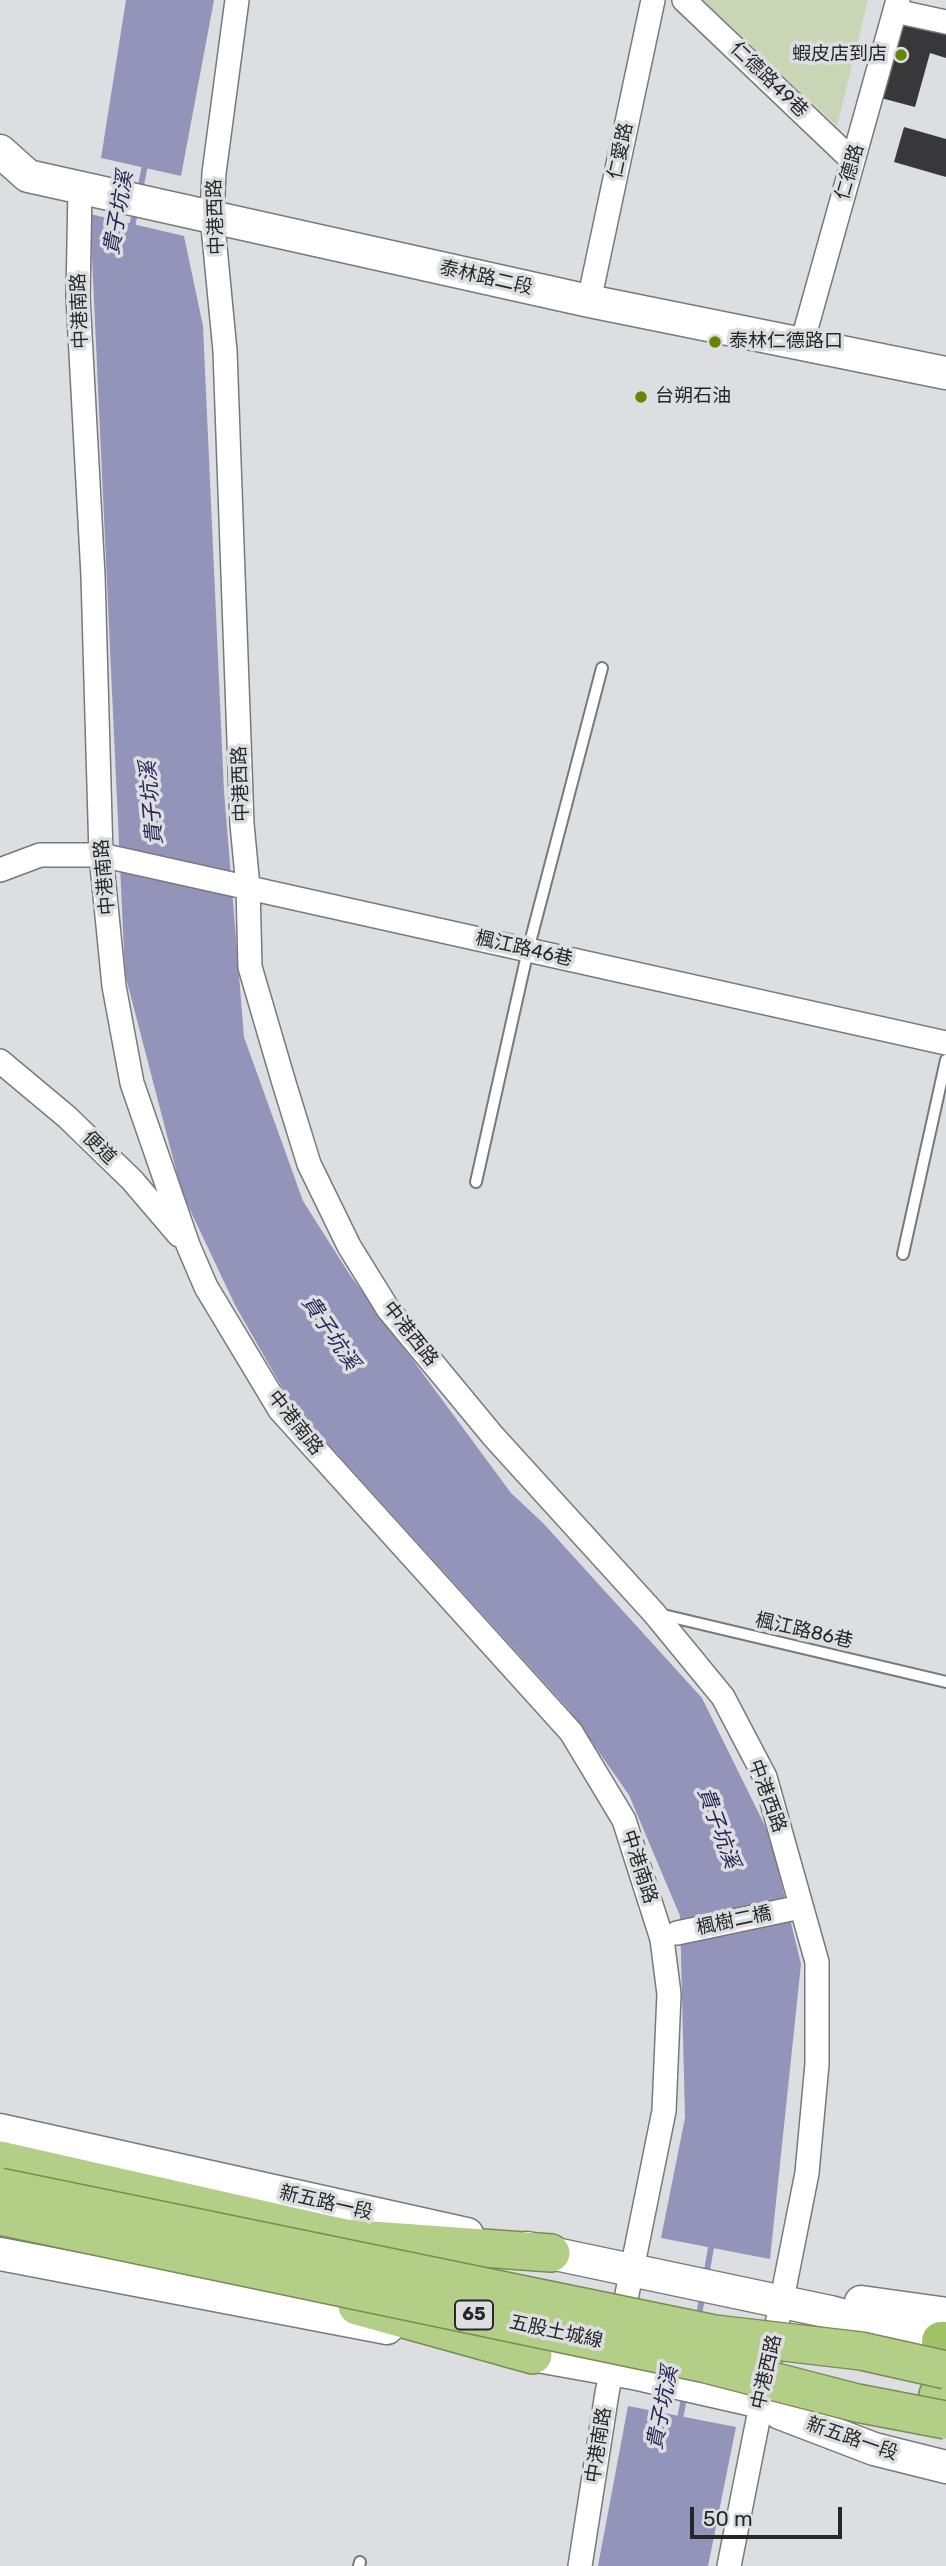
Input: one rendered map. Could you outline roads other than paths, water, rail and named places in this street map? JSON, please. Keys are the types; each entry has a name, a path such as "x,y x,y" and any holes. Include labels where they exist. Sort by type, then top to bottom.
{"highway":[{"path":"0,2160 345,2238 551,2253"},
{"name":"五股土城線","path":"0,2187 711,2349 857,2403 945,2365"},
{"name":"五股土城線","path":"0,2216 711,2349 861,2351 945,2365"},
{"path":"0,2230 109,2256 332,2299 533,2355"}],"main road":[{"name":"泰林路二段","path":"0,151 28,176 589,301 946,373"},
{"name":"新五路一段","path":"0,2130 771,2300"},
{"path":"0,2254 622,2371 749,2399"},
{"path":"771,2300 945,2365"},
{"name":"新五路一段","path":"749,2399 776,2400 946,2435"},
{"name":"新五路一段","path":"749,2399 874,2449 946,2467"}],"street":[{"name":"中港西路","path":"237,0 214,173 201,214 225,351 242,824 241,886 250,967 309,1164 349,1245 388,1309 493,1436 654,1613 723,1698 765,1777 797,1908 817,1962 817,2064 807,2173 771,2300 749,2399 729,2566"},
{"name":"仁愛路","path":"589,301 653,0"},
{"name":"仁德路49巷","path":"684,0 853,161"},
{"name":"仁德路","path":"802,343 897,6"},
{"path":"897,6 946,23"},
{"name":"中港南路","path":"86,189 78,297 114,986 132,1083 188,1245 206,1287 280,1410 571,1732 624,1820 670,1936 664,2111 641,2272 580,2566"},
{"name":"楓江路46巷","path":"0,870 40,855 108,857 946,1043"},
{"name":"便道","path":"0,1061 67,1117 132,1180 188,1245"},
{"name":"楓樹二橋","path":"670,1936 797,1908"}],"lane":[{"path":"476,1182 528,950 602,668"},
{"path":"904,1254 946,1060"},
{"name":"楓江路86巷","path":"654,1613 946,1682"}],"water":[{"path":"126,0 214,0 181,176 101,158"},
{"path":"90,214 184,236 203,326 224,791 244,1037 303,1201 350,1275 511,1493 543,1523 702,1698 770,1836 801,1964 770,2259 661,2238 685,2118 680,1916 629,1795 570,1711 291,1403 236,1307 182,1193 125,974"},
{"path":"628,2406 736,2427 708,2566 598,2566"}],"waterway":[{"name":"貴子坑溪","path":"140,190 146,160"},
{"name":"貴子坑溪","path":"131,231 136,208"},
{"name":"貴子坑溪","path":"706,2276 712,2242"},
{"name":"貴子坑溪","path":"698,2320 703,2293"},
{"name":"貴子坑溪","path":"679,2424 685,2393"}],"place":[{"name":"蝦皮店到店","path":"901,55"},
{"name":"泰林仁德路口","path":"715,342"},
{"name":"台朔石油","path":"641,397"}]}
